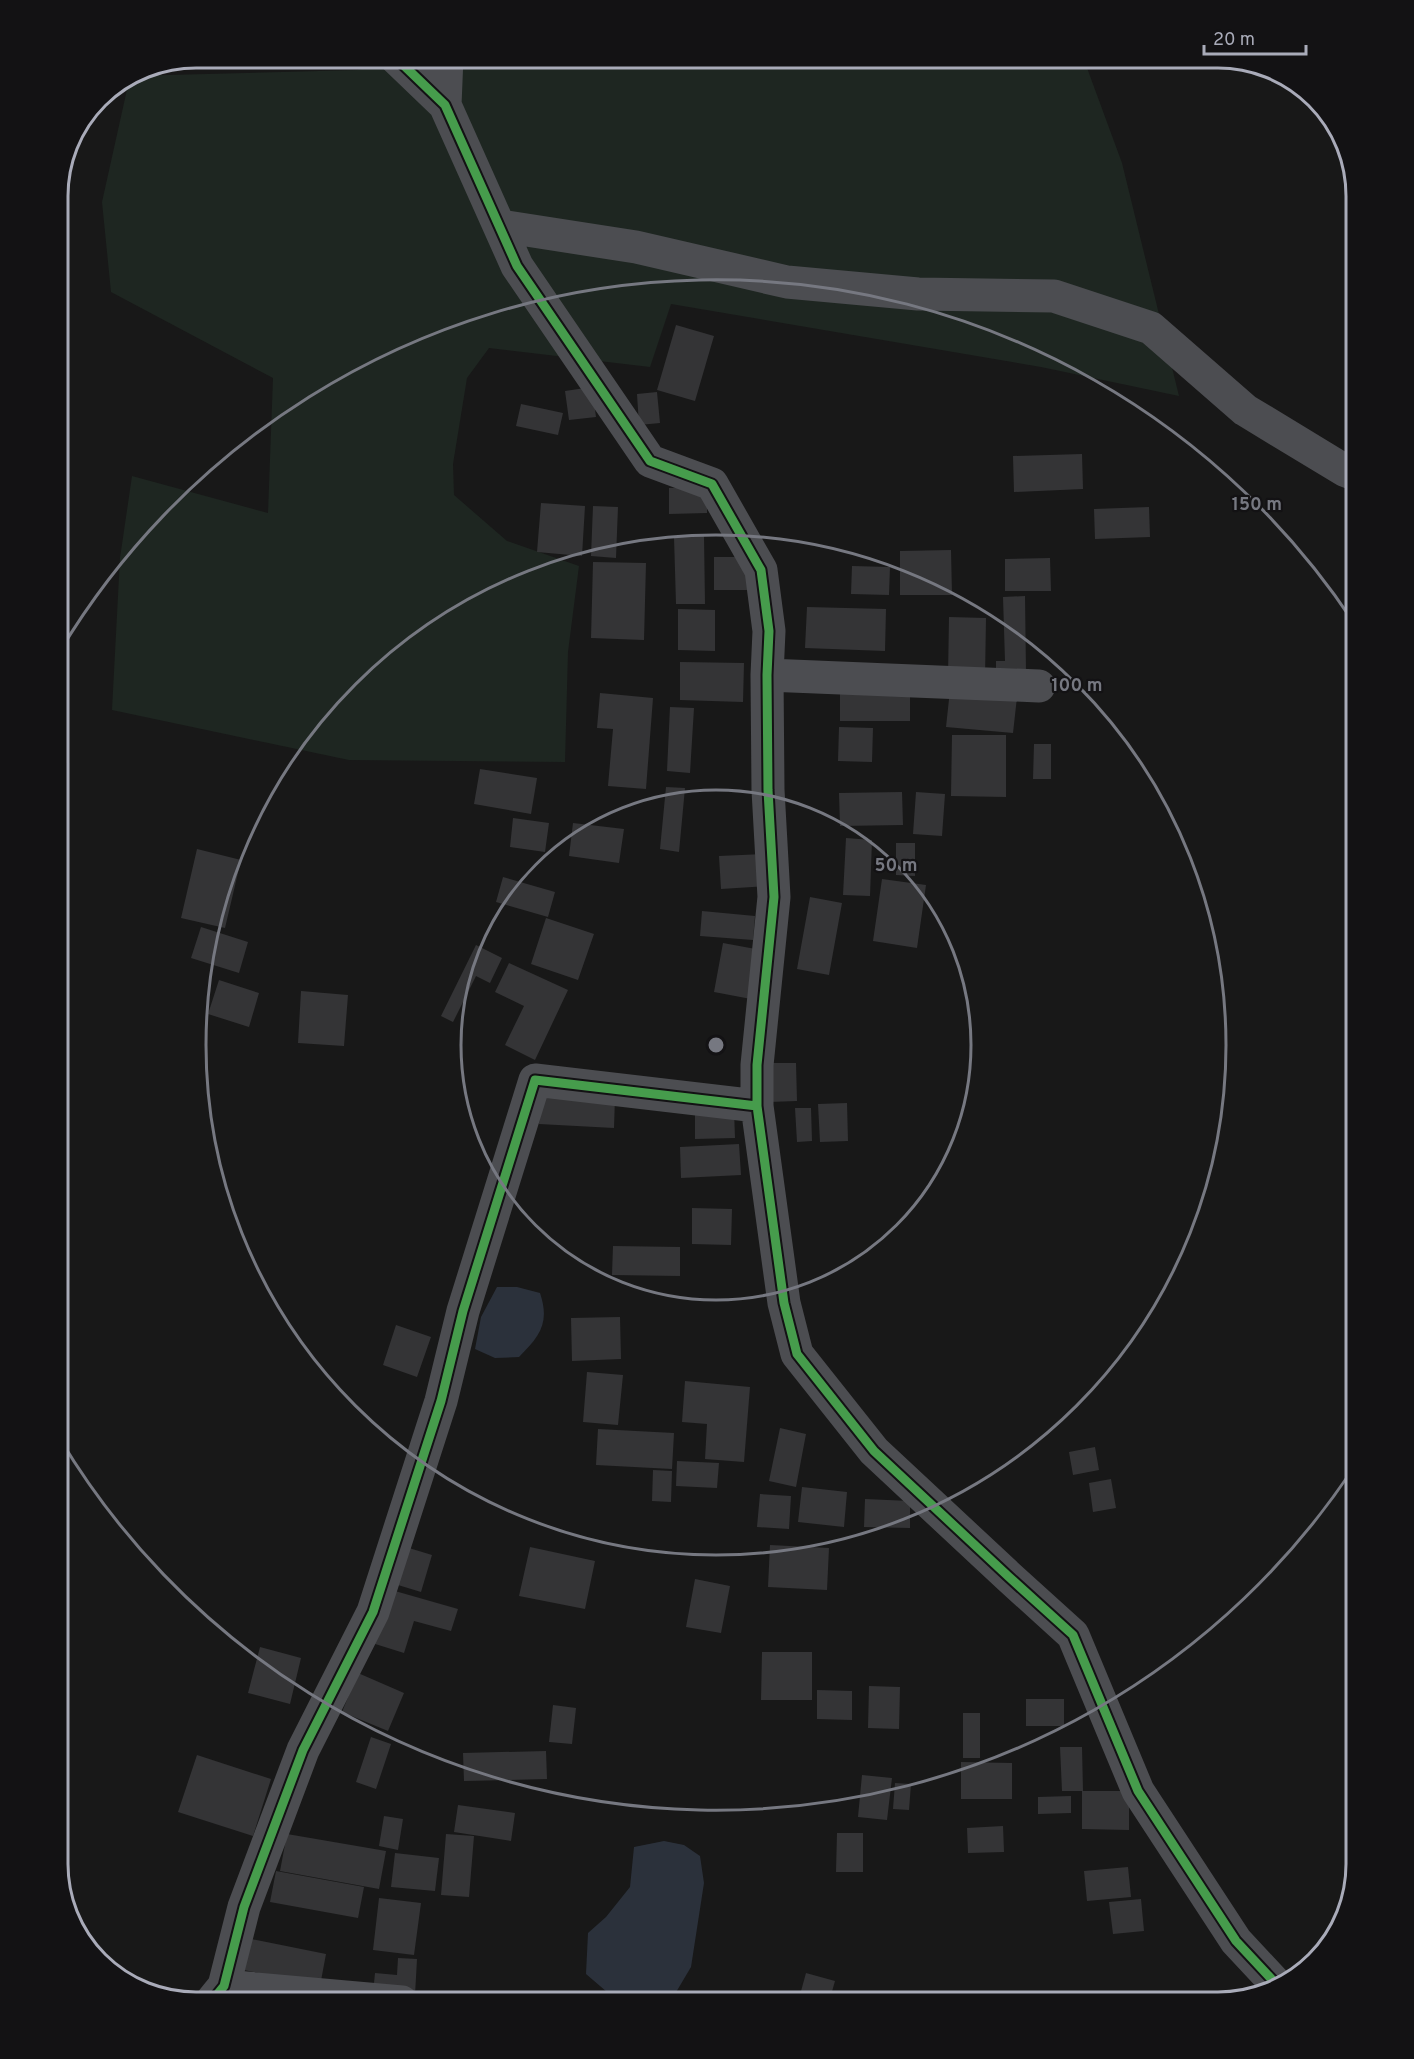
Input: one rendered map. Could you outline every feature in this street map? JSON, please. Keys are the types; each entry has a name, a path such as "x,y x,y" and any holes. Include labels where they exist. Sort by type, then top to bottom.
{"street":[{"path":"406,68 445,105 517,266 650,461 712,484 761,570 769,631 768,790 774,897 757,1065 757,1106 784,1303 797,1354 874,1451 1073,1635 1138,1791 1236,1941 1272,1980"},
{"path":"445,105 447,68"},
{"path":"501,226 636,247 787,282 918,294 1054,296 1152,328 1245,410 1346,471"},
{"path":"767,675 1039,687"},
{"path":"219,1991 244,1907 303,1750 373,1612 441,1401 463,1311 535,1080 757,1106"}],"shaded area":[{"path":"367,68 1087,68 1122,163 1179,396 1041,367 671,304 650,367 489,348 467,378 453,464 454,495 507,541 579,566 568,652 565,762 349,760 112,710 120,558 132,476 268,513 273,378 111,292 102,202 128,87 151,75"},
{"path":"497,1287 517,1287 540,1293 544,1313 541,1328 533,1342 519,1357 495,1358 475,1349 481,1317"},
{"path":"664,1841 684,1845 700,1856 704,1883 691,1967 676,1991 606,1991 586,1974 588,1933 606,1917 630,1887 634,1847"}],"building":[{"path":"676,325 714,336 695,401 657,390"},
{"path":"592,387 596,417 569,420 565,391"},
{"path":"657,392 660,423 639,425 637,394"},
{"path":"521,404 563,413 558,435 516,426"},
{"path":"1082,454 1083,489 1014,492 1013,456"},
{"path":"707,487 707,513 669,514 669,488"},
{"path":"541,503 585,506 582,556 537,552"},
{"path":"593,506 618,507 616,558 591,556"},
{"path":"1149,507 1150,537 1095,539 1094,509"},
{"path":"704,536 705,604 676,604 674,537"},
{"path":"951,550 952,595 900,595 900,551"},
{"path":"714,557 748,557 748,590 714,590"},
{"path":"1050,558 1051,591 1005,591 1005,559"},
{"path":"593,562 646,563 644,640 591,638"},
{"path":"852,566 890,567 889,595 851,594"},
{"path":"1025,596 1026,672 996,672 996,661 1005,661 1003,597"},
{"path":"807,607 886,609 885,651 805,648"},
{"path":"678,609 715,610 715,651 678,650"},
{"path":"949,617 986,618 985,678 948,677"},
{"path":"680,662 744,663 743,702 680,700"},
{"path":"840,689 910,689 910,721 840,721"},
{"path":"950,690 1017,697 1013,733 946,727"},
{"path":"600,693 653,698 646,789 608,786 613,729 597,728"},
{"path":"670,707 694,708 690,773 667,771"},
{"path":"839,727 873,728 872,762 838,761"},
{"path":"952,735 1006,735 1006,797 951,796"},
{"path":"1034,744 1051,744 1051,779 1033,779"},
{"path":"480,769 537,778 531,814 474,804"},
{"path":"666,787 685,788 679,852 660,849"},
{"path":"902,792 903,825 840,826 839,793"},
{"path":"916,792 945,794 942,836 913,834"},
{"path":"513,818 549,823 545,852 510,847"},
{"path":"573,823 624,829 619,863 569,856"},
{"path":"846,838 872,840 870,896 843,895"},
{"path":"896,843 915,843 915,876 896,875"},
{"path":"197,849 241,860 225,928 181,918"},
{"path":"765,854 767,886 721,889 719,856"},
{"path":"503,877 555,892 548,917 496,902"},
{"path":"882,879 926,885 917,948 873,941"},
{"path":"810,897 842,903 829,975 797,969"},
{"path":"702,911 755,916 753,940 700,936"},
{"path":"546,918 594,934 578,980 531,964"},
{"path":"201,927 248,942 239,973 191,958"},
{"path":"723,943 761,950 751,999 714,992"},
{"path":"476,945 502,958 490,983 476,976 453,1022 441,1016"},
{"path":"509,963 568,990 535,1060 505,1045 524,1006 495,992"},
{"path":"219,980 259,993 249,1027 208,1014"},
{"path":"301,991 348,995 344,1046 298,1043"},
{"path":"769,1063 796,1063 797,1101 769,1102"},
{"path":"541,1093 615,1097 614,1128 539,1124"},
{"path":"847,1103 848,1141 820,1142 818,1104"},
{"path":"795,1108 811,1108 812,1141 797,1142"},
{"path":"695,1110 734,1110 735,1138 695,1139"},
{"path":"739,1144 741,1175 681,1178 680,1147"},
{"path":"692,1208 732,1209 731,1245 692,1244"},
{"path":"613,1246 680,1247 680,1276 612,1275"},
{"path":"620,1317 621,1359 572,1361 571,1318"},
{"path":"396,1325 431,1337 417,1377 383,1365"},
{"path":"587,1372 623,1375 618,1425 583,1422"},
{"path":"685,1381 750,1387 744,1462 705,1459 707,1424 682,1422"},
{"path":"780,1428 806,1434 796,1487 769,1481"},
{"path":"598,1429 674,1433 672,1469 596,1465"},
{"path":"1095,1447 1099,1470 1073,1475 1069,1452"},
{"path":"677,1461 719,1463 717,1488 676,1486"},
{"path":"653,1470 672,1471 671,1502 652,1501"},
{"path":"1111,1479 1116,1508 1093,1512 1089,1483"},
{"path":"802,1487 847,1492 844,1527 798,1522"},
{"path":"760,1494 791,1496 789,1529 757,1527"},
{"path":"865,1499 910,1501 910,1528 864,1527"},
{"path":"770,1545 829,1548 827,1590 768,1587"},
{"path":"530,1547 595,1561 585,1609 519,1596"},
{"path":"409,1548 432,1555 421,1592 398,1585"},
{"path":"695,1579 730,1586 721,1633 686,1627"},
{"path":"388,1589 458,1609 451,1631 414,1621 404,1653 372,1643"},
{"path":"260,1647 301,1658 290,1704 248,1693"},
{"path":"762,1652 812,1652 812,1700 761,1700"},
{"path":"358,1673 404,1693 388,1731 342,1712"},
{"path":"869,1686 900,1687 899,1729 868,1728"},
{"path":"817,1690 852,1691 852,1720 817,1719"},
{"path":"1026,1699 1064,1699 1064,1726 1026,1726"},
{"path":"553,1705 576,1708 572,1744 549,1742"},
{"path":"963,1713 980,1713 980,1758 963,1758"},
{"path":"371,1737 391,1744 376,1789 356,1782"},
{"path":"1060,1747 1082,1747 1083,1791 1062,1791"},
{"path":"546,1751 547,1779 464,1781 463,1753"},
{"path":"197,1755 271,1779 253,1836 178,1812"},
{"path":"961,1762 1012,1763 1012,1799 961,1799"},
{"path":"862,1775 892,1778 887,1820 858,1817"},
{"path":"895,1783 911,1784 909,1810 893,1809"},
{"path":"1082,1791 1129,1791 1129,1830 1082,1829"},
{"path":"1071,1796 1071,1813 1038,1814 1038,1797"},
{"path":"458,1805 515,1813 511,1841 454,1832"},
{"path":"384,1816 403,1819 398,1850 379,1846"},
{"path":"1003,1826 1004,1852 968,1853 967,1828"},
{"path":"837,1833 863,1833 863,1872 836,1872"},
{"path":"287,1834 386,1851 379,1889 280,1871"},
{"path":"446,1834 474,1836 469,1897 441,1895"},
{"path":"395,1853 439,1858 435,1891 391,1887"},
{"path":"1128,1867 1131,1897 1087,1901 1084,1871"},
{"path":"276,1871 364,1887 358,1918 270,1902"},
{"path":"379,1898 421,1903 414,1955 373,1950"},
{"path":"1141,1899 1144,1931 1113,1934 1109,1902"},
{"path":"251,1939 326,1954 320,1986 244,1970"},
{"path":"398,1958 417,1959 415,1991 373,1991 375,1973 397,1975"},
{"path":"806,1973 835,1981 832,1992 801,1992"}],"cycle path":[{"path":"406,68 445,105 517,266 650,461 712,484 761,570 769,631 768,790 774,897 757,1065 757,1106 784,1303 797,1354 874,1451 1073,1635 1138,1791 1236,1941 1272,1980"},
{"path":"220,1991 224,1986 244,1907 303,1750 373,1612 441,1401 463,1311 535,1080 757,1106"}]}
